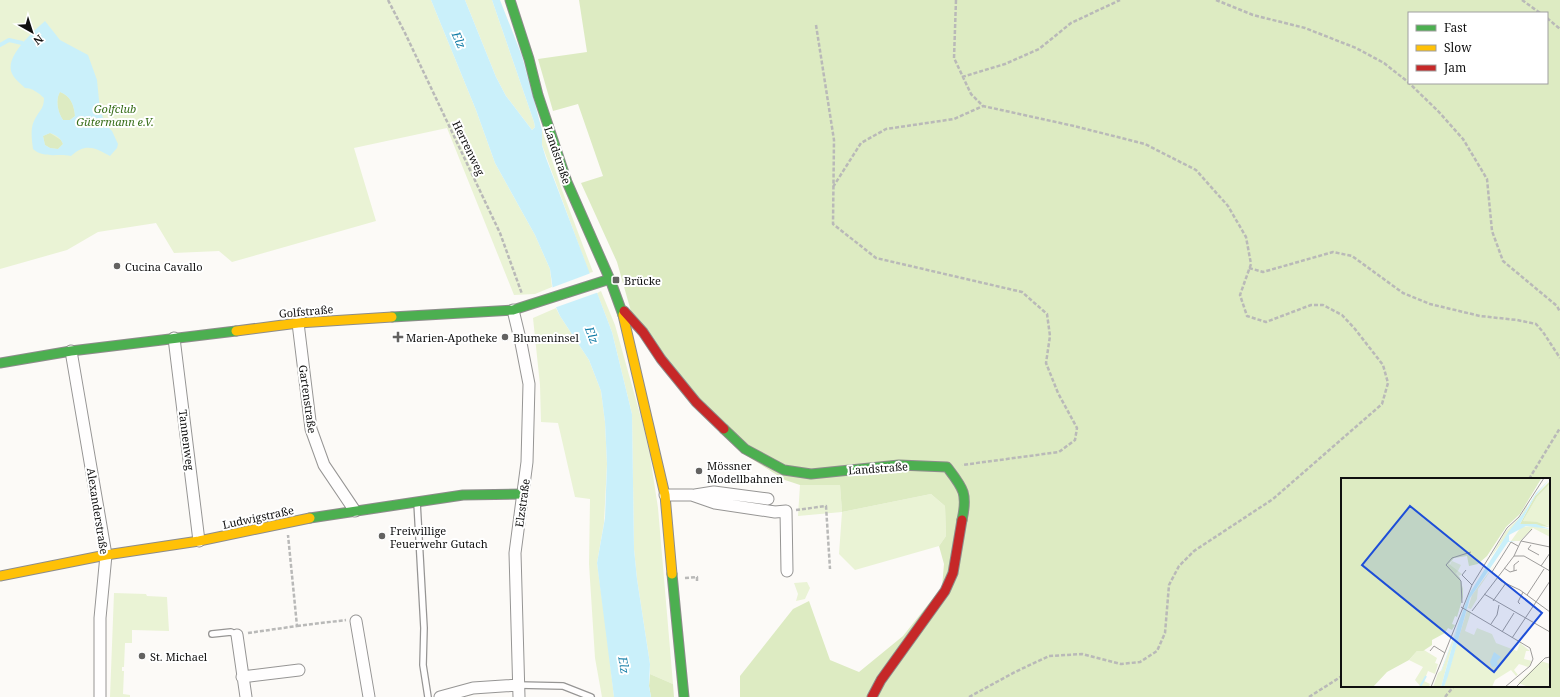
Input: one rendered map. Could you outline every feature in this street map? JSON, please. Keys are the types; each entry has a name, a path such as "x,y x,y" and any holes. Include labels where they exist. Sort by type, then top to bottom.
{"street":[{"name":"Landstraße","path":"510,0 529,59 538,95 567,182 610,279 626,324 665,495 684,697"},
{"name":"Golfstraße","path":"0,363 71,351 298,323 513,310 527,308 597,282 610,279"},
{"name":"Landstraße","path":"619,306 643,332 661,359 696,402 745,448 784,470 811,474 899,465 947,467"},
{"name":"Elzstraße","path":"513,310 529,384 527,462 515,553 519,697"},
{"name":"Gartenstraße","path":"298,323 311,429 324,465 355,511"},
{"name":"Tannenweg","path":"174,338 199,541"},
{"name":"Alexanderstraße","path":"71,351 106,555 100,618 100,697"},
{"path":"872,697 881,680 945,591 953,573 965,506 962,486 947,467"},
{"path":"665,495 692,495 714,492 768,499"},
{"name":"Ludwigstraße","path":"0,576 106,555 199,541 355,511 463,495 523,494"},
{"path":"692,495 715,503 776,512 786,511 787,571"},
{"path":"356,621 369,697"},
{"path":"237,635 246,697"},
{"path":"242,677 300,670"},
{"path":"440,697 473,688 518,685"}],"lane":[{"path":"417,502 424,628 423,665 428,697"},
{"path":"212,634 231,632 237,635"},
{"path":"518,685 563,686 591,697"}],"path":[{"name":"Herrenweg","path":"388,0 500,233 527,308"},
{"path":"956,0 954,58 962,78 971,94 983,106 1074,126 1145,144 1196,170 1228,206 1246,236 1252,264 1249,268 1240,295 1247,316 1266,322 1311,304 1324,305 1342,315 1355,329 1383,365 1388,383 1382,404 1273,499 1194,551 1179,566 1169,585 1165,633 1157,651 1140,662 1121,664 1082,654 1049,656 1015,672 969,697"},
{"path":"962,78 1005,64 1039,49 1071,23 1120,0"},
{"path":"1216,0 1253,16 1305,28 1356,48 1384,63 1408,82"},
{"path":"1522,0 1539,12"},
{"path":"1548,19 1560,29"},
{"path":"816,25 834,140 833,224 876,258 1022,292 1047,314 1050,336 1046,363 1058,393 1077,428 1075,440 1059,452 947,467"},
{"path":"1410,84 1463,138 1487,179 1492,231 1503,261 1557,306 1560,312"},
{"path":"833,187 861,143 886,129 954,119 983,106"},
{"path":"1249,268 1262,272 1333,252 1352,256 1403,293 1430,304 1480,316 1517,320 1536,324 1560,358"},
{"path":"1528,478 1560,428"},
{"path":"786,511 826,506 830,569"},
{"path":"287,523 297,626"},
{"path":"681,578 697,577 697,581"},
{"path":"237,635 345,620 356,621"},
{"path":"1309,697 1341,677"},
{"path":"1445,697 1453,687"}],"green space":[{"name":"Golfclub Gütermann e.V.","path":"0,0 431,0 476,110 495,163 535,235 550,269 552,287 535,294 514,295 447,128 354,148 376,221 232,262 219,251 174,253 156,223 98,232 67,250 0,269"},
{"path":"465,0 492,0 534,122 535,127 532,130 506,96 496,77"},
{"path":"579,0 1560,0 1560,697 740,697 740,676 793,609 809,601 830,660 859,672 903,636 942,587 944,564 939,546 946,536 945,506 931,494 842,512 840,485 800,485 785,480 744,454 632,315 617,262 581,183 603,176 578,104 553,111 538,59 587,52"},
{"path":"60,92 69,98 73,105 75,116 70,120 63,120 60,114 57,103"},
{"path":"542,130 562,190 593,272 589,273 542,145"},
{"path":"50,133 61,140 63,144 58,149 50,148 45,145 43,136"},
{"path":"601,291 615,325 643,425 650,456 658,508 673,684 650,674 650,664 634,549 632,414 612,332 597,293"},
{"path":"556,308 589,360 601,391 605,422 607,464 604,523 597,563 614,697 602,697 595,658 589,564 590,499 575,497 558,423 541,422 540,385 533,318"},
{"path":"800,485 840,485 842,512 798,516"},
{"path":"931,494 945,506 946,536 939,546 855,570 839,554 842,512"},
{"path":"807,582 810,588 805,599 796,601 798,594 794,583"},
{"path":"114,593 146,594 147,596 167,597 169,631 132,630 132,643 125,643 124,667 122,667 122,671 124,671 123,694 130,695 130,697 110,697"},
{"path":"650,674 673,684 674,697 651,697 649,686"}],"water":[{"name":"Elz","path":"431,0 465,0 496,77 506,96 532,130 535,127 534,122 492,0 500,0 522,56 542,130 542,145 546,158 612,332 632,414 634,549 650,664 649,686 651,697 614,697 597,563 605,518 607,464 605,422 601,391 589,360 560,316 555,305 550,269 535,235 495,163 476,110"},
{"path":"45,21 60,40 88,55 97,80 100,110 106,125 112,131 118,144 117,148 110,156 99,150 90,148 81,149 71,156 46,155 33,149 32,128 43,105 44,98 35,91 25,88 13,76 11,64 13,57 22,43","holes":["60,92 67,96 73,105 75,116 70,120 63,120 60,114 57,103","50,133 61,140 63,144 58,149 50,148 45,145 43,136"]}],"pier":[{"path":"591,273 599,292 554,308 551,288"}],"waterway":[{"path":"0,45 9,40 22,43"}],"traffic: fast":[{"path":"510,0 529,59 538,95 567,182 611,282 623,315"},
{"path":"392,317 513,310 610,279"},
{"path":"0,363 71,351 236,331"},
{"path":"724,429 745,449 784,470 811,474 899,465 947,467 963,491 964,511 962,520"},
{"path":"310,518 463,495 523,494"},
{"path":"672,574 684,697"}],"traffic: slow":[{"path":"623,315 665,495 672,574"},
{"path":"236,331 298,323 392,317"},
{"path":"0,576 106,555 199,541 310,518"}],"traffic: jam":[{"path":"624,311 643,332 661,359 696,402 724,429"},
{"path":"872,697 881,680 945,591 953,573 962,520"}],"place":[{"name":"Cucina Cavallo","path":"117,266"},
{"name":"Brücke","path":"616,280"},
{"name":"Marien-Apotheke","path":"398,337"},
{"name":"Blumeninsel","path":"505,337"},
{"name":"Mössner Modellbahnen","path":"699,471"},
{"name":"Freiwillige Feuerwehr Gutach","path":"382,536"},
{"name":"St. Michael","path":"142,656"}]}
